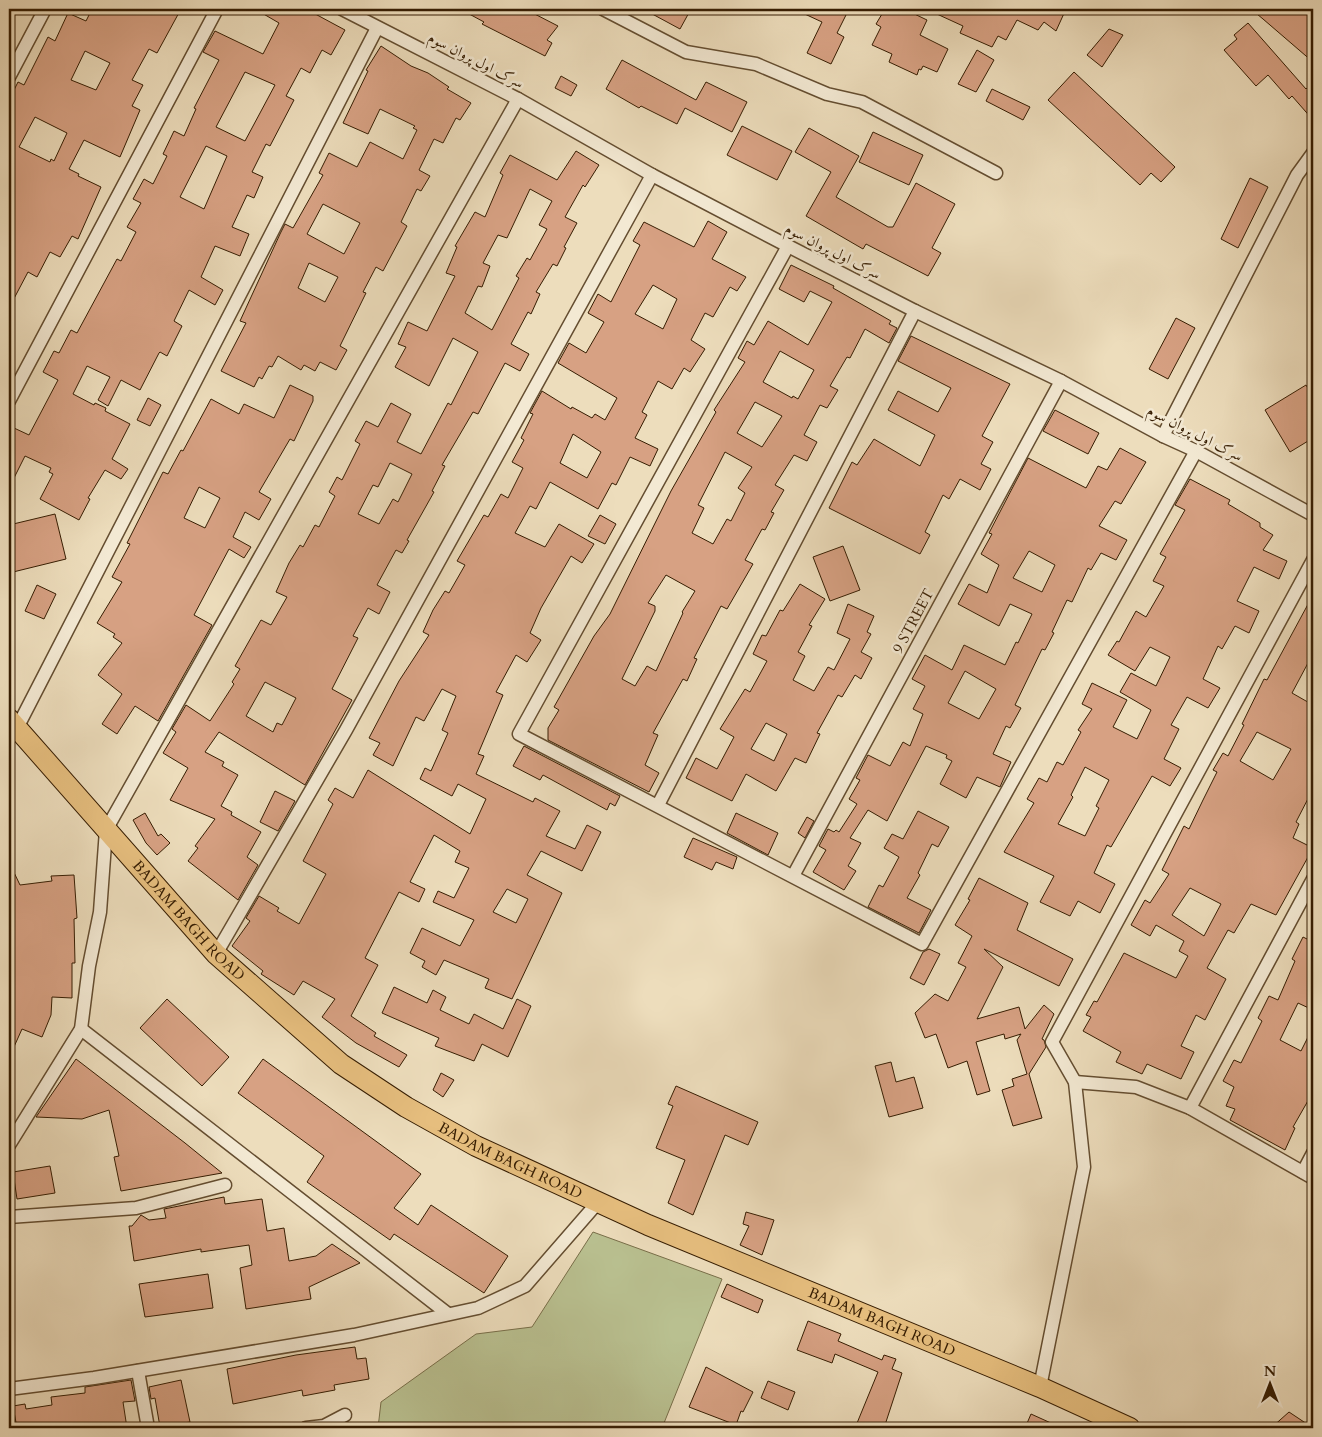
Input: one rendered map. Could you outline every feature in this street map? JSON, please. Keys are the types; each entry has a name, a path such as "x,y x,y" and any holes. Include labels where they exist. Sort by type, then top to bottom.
{"main road":[{"name":"BADAM BAGH ROAD","path":"13,724 216,954 341,1064 406,1107 476,1146 648,1225 1040,1387 1130,1428"}],"street":[{"path":"9,77 45,9"},
{"path":"9,401 217,9"},
{"name":"سرک اول پروان سوم","path":"342,9 518,99 652,175 788,246 916,311 1061,381 1163,436 1196,451 1313,515"},
{"path":"603,9 686,52 756,64 827,94 862,102 996,173"},
{"path":"13,724 377,28"},
{"path":"9,1144 81,1029 89,966 100,912 106,830 518,99"},
{"path":"1163,436 1297,176 1313,154"},
{"path":"216,954 346,730 652,175"},
{"path":"788,246 519,734 922,944 1196,451"},
{"path":"658,805 916,311"},
{"name":"9 STREET","path":"793,876 1061,381"},
{"path":"1040,1387 1084,1167 1075,1082 1052,1042 1313,560"},
{"path":"1190,1108 1313,879"},
{"path":"81,1029 448,1314"},
{"path":"1075,1082 1136,1087 1190,1108 1308,1175 1313,1153"},
{"path":"9,1217 136,1208 224,1185"},
{"path":"9,1389 138,1371 354,1335 478,1308 525,1286 599,1201"},
{"path":"138,1371 148,1428"},
{"path":"306,1428 324,1426 345,1416"}],"green space":[{"path":"593,1232 722,1279 662,1428 378,1428 381,1402 476,1334 532,1327"}],"building":[{"path":"92,9 181,9 157,53 149,49 132,80 143,85 132,106 140,110 120,157 84,140 69,169 79,174 78,176 101,187 78,239 72,236 60,257 50,252 37,277 28,272 9,308 9,100 18,82 24,85 48,37 55,41 68,13 86,21","holes":["85,51 110,63 96,90 71,80","35,117 67,133 54,161 51,159 50,162 19,147"]},
{"path":"255,9 306,9 345,30 331,55 322,50 310,73 301,68 286,96 294,100 270,146 266,144 252,172 263,177 254,198 247,195 232,227 249,234 240,256 215,246 201,277 223,290 215,305 189,290 174,321 182,326 167,356 159,353 140,390 121,380 108,406 98,400 110,377 87,366 73,394 94,405 95,403 106,408 105,411 130,424 112,459 128,469 121,479 105,470 88,498 90,499 79,520 40,499 53,474 49,472 51,468 25,456 9,488 9,439 14,428 29,435 58,380 43,372 54,351 59,353 71,330 77,333 117,259 121,261 136,232 127,227 141,203 133,199 144,179 153,184 167,156 163,154 174,131 184,136 196,109 194,108 219,60 203,52 215,31 263,54 279,23","holes":["245,72 275,85 245,141 216,127","206,146 227,156 204,209 180,197"]},
{"path":"460,9 525,9 558,26 547,40 552,43 545,56 482,24 484,22"},
{"path":"643,9 691,9 680,29"},
{"path":"794,9 849,9 837,33 844,37 831,64 807,53 822,22"},
{"path":"885,9 904,9 927,20 920,35 948,49 937,72 923,66 921,70 919,69 917,75 889,62 892,54 872,45 881,27 876,24"},
{"path":"926,9 1066,9 1056,31 1044,22 1038,30 1017,20 1006,40 998,36 992,47 960,33 963,26"},
{"path":"1251,9 1313,9 1313,62 1263,19"},
{"path":"1248,23 1306,89 1313,82 1313,120 1292,96 1289,99 1268,75 1256,86 1224,50 1237,39 1234,35"},
{"path":"1109,29 1123,35 1102,67 1087,55"},
{"path":"381,46 411,66 428,73 449,87 447,89 471,103 460,120 456,118 443,143 434,139 419,170 430,176 421,191 417,189 401,222 407,226 383,271 376,267 363,292 366,293 340,346 347,350 336,370 320,362 315,371 304,365 301,370 278,356 272,367 269,366 262,379 259,377 254,387 221,371 246,323 240,321 280,234 285,224 293,228 323,175 319,173 329,153 357,167 370,142 403,159 417,130 413,128 415,126 380,109 368,134 343,123 368,71 366,70","holes":["323,204 360,223 344,254 307,234","309,263 338,277 325,302 298,288"]},
{"path":"977,50 994,60 976,92 958,84"},
{"path":"622,60 696,100 706,82 747,102 732,132 685,108 677,124 641,106 639,108 606,89"},
{"path":"1074,72 1175,167 1161,182 1151,173 1140,185 1048,100"},
{"path":"561,76 577,85 571,96 555,88"},
{"path":"992,89 1030,107 1023,120 986,101"},
{"path":"742,126 792,151 777,180 727,155"},
{"path":"809,128 859,156 836,197 888,227 893,227 916,183 955,204 932,248 941,253 928,276 866,244 863,249 806,216 831,172 795,152"},
{"path":"873,132 923,155 909,185 859,162"},
{"path":"576,151 599,165 585,187 583,185 565,217 577,223 564,247 566,248 557,266 553,264 536,292 540,294 531,314 528,312 511,344 529,354 520,371 505,363 478,414 473,412 442,465 445,466 432,491 434,492 407,540 409,541 402,553 396,550 377,585 390,592 379,614 368,608 353,636 358,638 332,689 352,700 305,785 219,732 205,752 224,762 222,766 238,775 221,806 232,812 231,815 261,832 247,857 258,865 238,900 188,861 198,848 195,846 215,819 170,800 188,768 163,753 176,732 172,729 186,705 210,721 234,684 232,682 240,669 235,666 261,620 271,625 287,597 276,592 289,563 300,545 303,547 315,525 319,527 335,496 329,492 337,477 342,480 360,444 355,441 366,421 378,427 391,403 411,414 397,442 421,454 448,403 451,405 478,352 453,338 429,386 395,367 406,347 398,344 408,322 427,331 455,276 446,273 457,247 455,246 475,212 485,217 503,175 500,173 510,155 557,180","holes":["530,189 552,201 539,225 547,229 530,260 527,258 516,276 519,278 492,330 465,313 478,286 482,287 490,266 483,263 498,235 507,238","390,463 412,474 398,502 393,499 379,524 358,514 373,485 378,487","265,682 296,698 282,725 277,723 273,732 246,716"]},
{"path":"1250,178 1268,187 1238,248 1221,239"},
{"path":"708,221 727,232 712,259 746,277 737,291 730,287 713,317 705,313 691,340 705,349 690,372 684,368 672,389 658,381 642,412 647,415 635,438 658,449 650,466 630,457 616,485 612,483 598,509 550,482 536,509 530,506 515,533 545,547 559,524 594,544 582,563 571,556 541,608 530,633 541,640 527,662 516,655 496,692 503,695 478,754 484,756 476,774 533,802 535,798 560,811 546,836 575,849 587,825 601,832 582,871 541,851 527,875 562,893 512,999 485,988 489,979 444,960 436,975 422,967 425,961 410,953 422,928 460,946 474,920 433,902 438,891 454,898 469,868 455,862 460,851 434,835 410,882 425,889 419,902 399,892 365,958 378,965 351,1016 376,1033 374,1036 407,1055 399,1067 356,1043 322,1017 335,999 303,981 294,995 261,974 263,971 232,946 250,921 246,918 259,896 279,908 277,911 299,924 326,874 303,861 333,804 328,800 335,788 353,798 368,770 470,834 486,799 458,784 452,796 420,779 425,768 431,771 448,733 442,730 456,696 442,689 424,721 416,717 393,766 373,755 380,743 369,738 399,681 429,635 423,632 433,610 445,591 449,593 465,565 457,561 484,515 488,517 501,494 508,498 523,468 512,462 524,440 521,438 533,414 530,413 542,391 571,409 572,407 592,418 595,414 605,420 617,398 558,363 569,343 586,353 604,322 588,313 598,294 611,302 640,245 633,241 644,222 694,247","holes":["653,285 677,299 663,329 635,314","573,434 601,452 587,478 560,463","507,889 528,899 516,923 493,912"]},
{"path":"791,265 834,286 833,288 891,321 889,324 897,328 889,343 865,329 850,358 847,357 830,386 838,390 827,408 820,405 804,435 817,442 807,461 794,455 775,485 784,490 771,512 774,513 765,530 762,529 745,560 753,564 727,609 721,606 694,658 697,659 687,681 683,679 653,733 658,735 645,765 659,773 649,792 548,740 548,728 559,710 554,707 594,636 610,614 671,491 716,412 714,410 745,362 738,358 747,341 754,345 768,321 808,345 832,302 810,291 804,302 779,289","holes":["780,351 814,370 798,399 793,396 792,398 763,382","755,402 782,416 762,447 737,433","725,452 752,467 738,488 745,493 731,521 727,519 713,544 692,533 704,508 698,505","666,575 695,591 682,612 656,671 647,666 635,686 622,679 655,611 655,606 648,603"]},
{"path":"1176,318 1195,328 1168,379 1149,369"},
{"path":"911,336 1010,384 982,436 993,442 981,464 991,469 980,490 960,479 949,499 943,495 925,532 930,535 920,554 829,508 852,462 857,465 874,439 920,466 935,435 888,410 898,391 938,412 951,388 898,361"},
{"path":"290,385 313,396 313,401 294,441 290,439 259,492 271,499 259,520 245,512 233,537 251,547 244,558 229,549 194,615 212,625 158,721 135,706 117,734 102,724 122,694 98,675 122,643 113,637 115,634 97,623 122,582 112,577 130,544 127,543 163,472 168,474 181,450 183,451 211,399 239,414 244,404 274,418","holes":["199,487 220,498 205,528 184,518"]},
{"path":"1306,385 1313,397 1313,438 1290,452 1265,410"},
{"path":"148,398 161,405 150,426 137,420"},
{"path":"1055,410 1099,433 1088,454 1043,431"},
{"path":"1120,448 1146,462 1121,504 1115,501 1099,526 1127,540 1116,560 1101,553 1091,570 1088,568 1072,602 1067,600 1052,632 1054,633 1045,650 1042,649 1015,705 1021,708 1010,728 1006,726 993,754 1011,762 1000,787 977,777 966,798 940,784 952,761 946,758 947,755 926,746 887,821 868,810 850,838 861,843 848,866 856,871 844,890 813,872 826,850 819,846 828,829 839,832 857,804 849,799 860,780 856,778 868,755 890,766 903,742 910,746 923,714 913,709 925,686 912,679 925,655 952,670 964,645 1005,665 1016,642 1018,643 1032,614 1010,604 999,626 958,604 969,584 987,593 999,565 981,554 992,534 989,533 1028,458 1086,488 1098,466 1107,470","holes":["1029,551 1055,565 1042,592 1013,578","965,671 996,689 979,719 948,703"]},
{"path":"1190,479 1230,500 1228,504 1260,523 1260,527 1273,535 1263,550 1287,561 1279,579 1254,567 1237,601 1259,611 1249,633 1235,626 1222,649 1218,646 1203,679 1220,688 1208,708 1187,697 1171,725 1179,729 1164,759 1181,768 1170,786 1152,776 1111,847 1107,845 1094,873 1115,884 1100,913 1078,901 1070,916 1040,902 1054,876 1004,852 1034,803 1027,799 1039,778 1047,782 1057,762 1063,765 1081,732 1078,730 1092,709 1082,704 1092,683 1127,700 1113,727 1137,739 1151,710 1120,692 1131,673 1156,686 1170,657 1150,647 1135,671 1108,655 1117,641 1119,642 1136,611 1146,617 1164,586 1153,581 1166,557 1160,554 1185,510 1175,505","holes":["1085,767 1109,780 1096,806 1099,808 1085,836 1058,824 1073,797 1071,795"]},
{"path":"55,514 66,559 9,573 9,525"},
{"path":"600,515 616,524 605,544 588,536"},
{"path":"843,546 860,590 830,601 813,557"},
{"path":"800,584 825,599 809,625 812,626 798,652 805,656 793,680 814,691 828,667 834,670 850,639 837,633 848,604 874,616 867,632 871,634 861,652 872,658 861,679 855,675 842,697 838,695 817,733 820,734 806,763 795,758 776,791 746,774 732,801 686,778 696,758 717,769 734,737 720,729 745,689 750,692 767,661 753,654 762,635 766,636 780,610 783,611","holes":["766,723 787,734 774,761 751,749"]},
{"path":"37,585 56,594 44,619 25,611"},
{"path":"1313,595 1313,666 1308,663 1292,693 1313,705 1313,789 1296,822 1299,824 1293,838 1313,848 1276,915 1251,904 1234,933 1228,930 1207,968 1226,979 1205,1020 1196,1015 1181,1046 1194,1052 1181,1079 1147,1064 1142,1074 1116,1062 1121,1052 1083,1031 1091,1017 1086,1015 1094,1001 1097,1002 1124,953 1176,978 1188,956 1179,951 1184,941 1156,925 1150,936 1131,925 1145,900 1150,903 1169,874 1162,870 1184,826 1189,829 1217,772 1213,770 1223,753 1228,756 1264,679 1267,680","holes":["1257,732 1291,749 1273,780 1240,761","1190,888 1221,904 1204,936 1172,915"]},
{"path":"524,746 620,796 615,806 610,803 607,810 543,775 540,780 513,766"},
{"path":"275,791 295,801 278,831 260,822"},
{"path":"918,811 949,827 938,847 932,844 918,873 920,875 907,898 931,910 919,933 868,907 879,885 883,887 899,857 884,848 892,834 903,839"},
{"path":"145,813 158,836 161,834 170,843 157,855 146,843 133,820"},
{"path":"736,813 778,833 768,855 727,833"},
{"path":"807,817 814,821 805,838 798,833"},
{"path":"693,838 737,857 733,869 716,862 712,870 684,857"},
{"path":"9,862 20,885 52,881 51,876 74,875 77,918 74,919 75,963 72,963 72,998 52,997 51,1015 42,1037 22,1029 9,1058"},
{"path":"979,878 1028,903 1017,930 1073,959 1059,986 984,949 1003,967 977,1019 1019,1007 1025,1029 1044,1005 1054,1014 1042,1039 1046,1047 1029,1074 1042,1118 1013,1126 1002,1090 1014,1086 1012,1079 1027,1074 1017,1040 1021,1034 1005,1039 1004,1034 976,1042 990,1091 977,1095 967,1061 948,1068 936,1034 925,1038 915,1013 935,994 948,1001 966,967 958,963 972,936 955,925 970,900 968,899"},
{"path":"1303,937 1313,942 1313,1010 1298,1003 1280,1040 1301,1051 1313,1027 1313,1092 1293,1127 1295,1128 1285,1150 1230,1120 1235,1109 1226,1106 1234,1087 1223,1081 1234,1060 1241,1063 1262,1021 1258,1018 1269,996 1278,1000 1295,961 1292,959"},
{"path":"929,949 940,954 924,985 910,978 923,952"},
{"path":"394,987 427,1003 433,990 446,997 440,1010 469,1024 474,1014 503,1029 517,999 531,1006 508,1057 482,1044 474,1061 435,1046 439,1038 382,1013"},
{"path":"167,999 229,1057 202,1086 140,1028"},
{"path":"76,1059 222,1173 121,1191 114,1157 119,1156 109,1110 82,1119 36,1117"},
{"path":"263,1059 421,1174 394,1208 418,1225 431,1205 508,1256 484,1293 394,1234 390,1240 307,1182 324,1156 238,1093"},
{"path":"891,1062 896,1082 914,1077 923,1108 889,1117 875,1066"},
{"path":"441,1073 454,1080 443,1097 433,1090"},
{"path":"676,1086 758,1122 748,1145 725,1135 693,1215 668,1203 685,1160 656,1148 673,1106 668,1104"},
{"path":"50,1166 55,1193 17,1199 13,1172"},
{"path":"224,1197 225,1204 262,1199 267,1231 284,1228 289,1261 316,1256 332,1244 360,1263 309,1287 311,1299 246,1309 240,1268 252,1265 249,1245 201,1252 201,1249 134,1261 129,1226 132,1226 141,1215 149,1220 166,1218 164,1209"},
{"path":"746,1212 774,1220 762,1255 740,1245 749,1226 743,1224"},
{"path":"208,1274 213,1308 145,1317 139,1284"},
{"path":"727,1284 763,1300 758,1313 721,1297"},
{"path":"808,1321 841,1334 838,1341 882,1360 884,1355 896,1359 892,1369 902,1373 884,1428 855,1428 878,1372 835,1354 832,1363 797,1350"},
{"path":"355,1347 357,1359 366,1358 369,1379 334,1385 335,1390 303,1396 302,1390 233,1404 227,1369 296,1355"},
{"path":"706,1367 753,1392 743,1412 741,1411 736,1425 689,1407"},
{"path":"131,1380 135,1401 123,1402 127,1428 17,1428 13,1406 25,1404 26,1409 52,1405 51,1397 85,1393 85,1387"},
{"path":"181,1380 190,1422 160,1427 155,1398 151,1399 149,1387"},
{"path":"768,1381 795,1392 788,1410 761,1398"},
{"path":"1289,1412 1313,1428 1271,1428"},
{"path":"1031,1414 1062,1428 1025,1428"}]}
